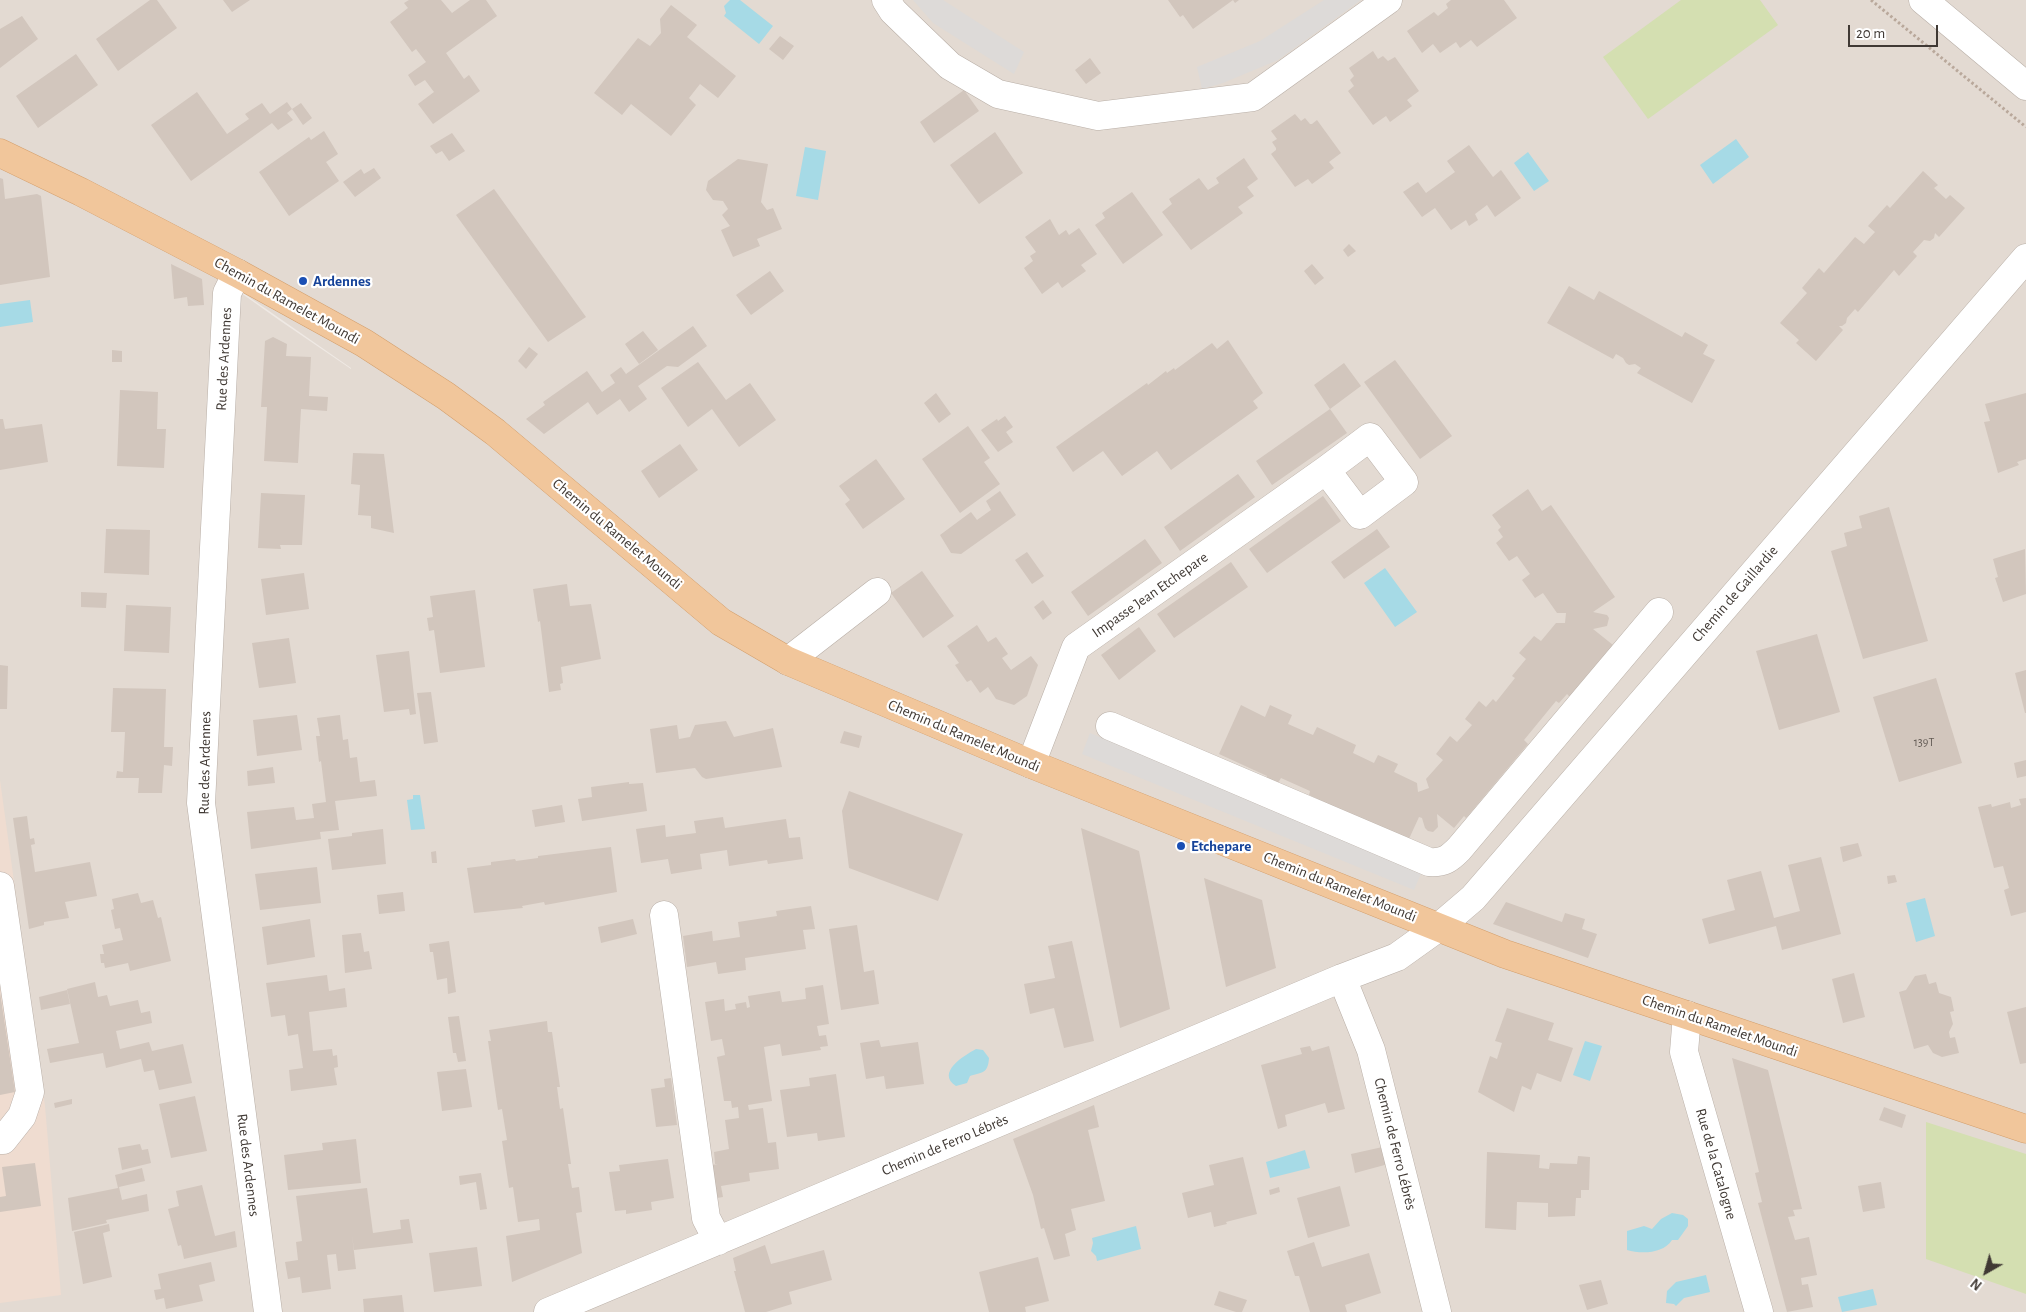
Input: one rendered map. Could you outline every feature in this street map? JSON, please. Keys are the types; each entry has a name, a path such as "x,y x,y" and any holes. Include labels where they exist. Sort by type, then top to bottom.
{"main road":[{"name":"Chemin du Ramelet Moundi","path":"0,153 81,192 237,273 364,343 446,396 503,438 721,622 788,662 1031,764 1505,954 2026,1129"}],"street":[{"path":"886,0 892,11 950,66 998,94 1098,116 1253,96 1388,0"},
{"path":"1924,0 2026,86"},
{"name":"Chemin de Gaillardie","path":"1439,927 1473,898 2026,258"},
{"name":"Rue des Ardennes","path":"237,273 227,293 201,803 268,1312"},
{"name":"Impasse Jean Etchepare","path":"1031,764 1076,647 1326,470"},
{"path":"788,662 877,592"},
{"path":"1110,726 1429,862 1440,862 1449,859 1459,848 1660,612"},
{"path":"0,886 30,1092 22,1116 3,1140 0,1140"},
{"path":"664,915 706,1218 718,1241"},
{"name":"Chemin de Ferro Lébrès","path":"548,1312 1342,978 1397,957 1439,927"},
{"name":"Chemin de Ferro Lébrès","path":"1342,978 1371,1050 1437,1312"},
{"name":"Rue de la Catalogne","path":"1687,1015 1684,1052 1759,1312"}],"path":[{"path":"1871,0 2026,127"}],"shaded area":[{"path":"0,0 2026,0 2026,1312 0,1312","holes":["154,231 351,368 279,320"]},
{"path":"913,0 943,0 1024,52 1014,74 933,23"},
{"path":"1324,0 1361,0 1278,60 1223,83 1202,89 1197,67 1260,41"},
{"path":"1090,733 1423,869 1414,890 1082,754"},
{"path":"0,780 45,1106 61,1295 0,1303"}],"green space":[{"path":"1681,0 1760,0 1778,25 1648,119 1603,57"},
{"path":"1926,1122 2026,1154 2026,1294 1926,1259"}],"water":[{"path":"730,0 740,0 773,26 759,44 724,16 726,13 724,6"},
{"path":"1736,139 1749,157 1713,184 1700,165"},
{"path":"805,147 826,151 818,200 796,196"},
{"path":"1528,152 1549,181 1534,191 1514,163"},
{"path":"30,300 33,322 0,327 0,304"},
{"path":"1385,568 1417,612 1395,627 1364,583"},
{"path":"413,795 420,795 425,829 411,830 407,800 413,799"},
{"path":"1925,898 1935,936 1916,942 1906,903"},
{"path":"1585,1041 1602,1046 1590,1081 1573,1075"},
{"path":"976,1049 983,1050 989,1058 986,1070 970,1076 967,1083 956,1086 949,1076 950,1070 959,1060"},
{"path":"1305,1150 1310,1168 1270,1178 1266,1162"},
{"path":"1672,1213 1683,1215 1688,1219 1688,1226 1678,1240 1672,1240 1663,1248 1651,1252 1627,1250 1627,1231 1644,1226 1652,1229 1661,1219"},
{"path":"1136,1226 1141,1249 1097,1261 1096,1256 1091,1251 1092,1238"},
{"path":"1706,1275 1710,1292 1684,1298 1676,1306 1666,1303 1667,1291 1676,1282"},
{"path":"1873,1289 1877,1305 1842,1312 1838,1297"}],"building":[{"path":"150,0 157,0 177,28 118,71 96,39"},
{"path":"223,0 250,0 232,12"},
{"path":"409,0 441,0 452,13 470,0 486,0 497,16 446,53 464,79 469,75 480,91 433,124 418,104 434,92 425,80 415,86 408,75 426,62 416,49 412,52 390,22 408,8 404,3"},
{"path":"1168,0 1233,0 1193,29 1183,15 1180,17"},
{"path":"1451,0 1504,0 1517,18 1477,47 1471,40 1460,48 1456,42 1440,53 1433,44 1422,53 1407,31 1434,12 1438,16 1448,8 1446,4"},
{"path":"671,5 697,25 687,37 736,76 718,98 700,84 689,98 696,105 671,136 631,104 622,115 594,93 638,38 650,46 661,33 660,19"},
{"path":"22,16 38,39 0,68 0,29"},
{"path":"780,36 794,46 783,60 769,49"},
{"path":"1373,51 1378,59 1383,56 1388,61 1395,57 1419,91 1407,100 1412,106 1390,122 1386,116 1373,125 1348,91 1354,86 1350,80 1354,76 1349,68"},
{"path":"76,54 98,85 38,128 16,96"},
{"path":"1090,58 1101,73 1086,84 1075,70"},
{"path":"964,90 979,111 934,143 920,122"},
{"path":"197,92 227,134 249,119 245,114 262,103 270,114 287,102 292,109 287,113 293,120 278,130 272,123 191,181 151,125"},
{"path":"301,103 312,118 303,125 292,109"},
{"path":"1295,114 1301,121 1305,118 1310,124 1317,120 1341,153 1329,162 1334,168 1312,184 1308,179 1295,187 1271,154 1276,150 1272,142 1277,139 1271,131"},
{"path":"324,131 338,154 326,162 339,181 289,216 259,172 309,137 311,140"},
{"path":"995,132 1023,173 979,204 950,165"},
{"path":"452,133 465,151 449,161 442,151 436,154 430,146"},
{"path":"1469,145 1493,177 1501,170 1521,198 1495,217 1487,205 1475,214 1478,220 1469,226 1466,220 1451,230 1435,208 1422,217 1403,192 1418,182 1426,193 1455,172 1447,161"},
{"path":"1244,158 1258,179 1247,187 1254,196 1238,207 1243,213 1191,250 1162,212 1172,204 1169,199 1199,178 1208,190 1219,183 1216,178"},
{"path":"738,159 768,164 761,202 767,210 773,208 782,229 757,239 760,246 733,257 721,230 730,226 722,215 728,209 723,201 713,200 706,190 708,181"},
{"path":"374,168 381,178 355,197 343,182 361,169 364,174"},
{"path":"1923,171 1938,185 1934,188 1946,199 1950,195 1965,208 1939,237 1935,233 1934,238 1930,241 1924,240 1913,252 1917,256 1899,276 1894,270 1858,312 1855,309 1847,318 1846,323 1839,326 1843,330 1816,361 1796,343 1799,340 1780,323 1807,293 1802,288 1819,268 1824,273 1855,237 1864,244 1875,232 1868,226 1887,205 1890,208"},
{"path":"0,178 3,179 5,199 37,194 41,196 50,277 0,285"},
{"path":"494,189 586,317 548,342 456,215"},
{"path":"1132,192 1163,235 1123,264 1095,225 1105,218 1102,213"},
{"path":"1050,219 1059,235 1066,230 1069,235 1079,228 1097,254 1081,265 1086,271 1062,288 1058,282 1042,294 1024,268 1033,261 1030,256 1036,252 1025,237"},
{"path":"1349,244 1356,251 1348,257 1343,250"},
{"path":"171,264 202,279 204,305 188,306 187,297 174,299"},
{"path":"1312,264 1324,278 1315,285 1304,271"},
{"path":"770,271 784,291 751,315 736,295"},
{"path":"1569,286 1594,300 1599,291 1682,337 1685,332 1708,345 1703,354 1715,360 1692,403 1637,373 1641,368 1635,364 1629,365 1616,354 1613,359 1547,323"},
{"path":"693,326 707,346 678,367 667,366 638,386 647,399 629,412 620,399 597,415 588,402 544,434 526,419 545,405 543,402 587,371 602,392 615,383 610,375 621,367 626,374"},
{"path":"643,331 658,350 639,364 625,344"},
{"path":"273,337 287,344 286,356 311,357 309,396 328,397 327,411 301,409 298,463 264,461 267,407 261,407 265,341"},
{"path":"1228,340 1263,393 1253,401 1258,408 1171,470 1157,451 1122,476 1103,451 1073,472 1056,447 1166,371 1167,373 1174,368 1175,370 1212,343 1217,349"},
{"path":"529,347 538,354 526,369 518,361"},
{"path":"112,350 122,351 122,362 112,362"},
{"path":"1395,360 1452,436 1420,459 1364,382"},
{"path":"698,362 726,400 750,383 776,420 739,447 712,409 688,427 661,388"},
{"path":"1344,363 1361,386 1330,409 1314,385"},
{"path":"120,390 158,392 157,429 166,429 164,468 117,466"},
{"path":"936,393 951,414 939,423 924,403"},
{"path":"2026,393 2026,459 2017,462 2019,465 1998,473 1984,422 1990,421 1985,404"},
{"path":"1330,409 1347,433 1272,485 1256,461"},
{"path":"1005,416 1013,427 1006,432 1013,442 998,452 981,430"},
{"path":"0,419 3,419 5,429 42,424 48,462 0,470"},
{"path":"968,426 990,458 984,462 1000,484 960,513 922,459"},
{"path":"680,444 698,470 659,498 641,471"},
{"path":"353,453 384,454 394,533 371,528 371,516 358,515 360,485 351,484"},
{"path":"876,459 905,499 863,529 845,504 850,500 839,486"},
{"path":"1238,474 1255,497 1180,551 1164,527"},
{"path":"1528,489 1542,511 1551,505 1615,597 1593,612 1607,615 1609,618 1607,626 1593,629 1613,645 1584,679 1573,700 1567,694 1559,703 1556,701 1524,740 1528,744 1466,818 1464,816 1454,828 1437,814 1438,827 1433,832 1425,828 1422,818 1419,817 1408,841 1309,795 1310,791 1281,778 1276,786 1265,779 1267,776 1219,754 1241,705 1265,717 1270,705 1292,715 1288,724 1313,735 1317,727 1356,745 1353,753 1374,763 1378,755 1398,764 1394,772 1417,783 1418,792 1429,788 1426,779 1443,760 1436,754 1450,736 1457,742 1472,725 1465,719 1479,701 1486,707 1493,699 1496,702 1515,678 1512,676 1526,659 1519,653 1534,636 1541,641 1556,623 1565,623 1566,613 1557,613 1543,593 1535,598 1522,580 1530,574 1517,556 1509,561 1496,543 1503,537 1498,530 1501,527 1492,515"},
{"path":"1000,491 1016,515 961,554 951,553 940,535 971,512 977,520 991,510 986,501"},
{"path":"261,493 305,495 302,545 280,545 281,549 258,548"},
{"path":"1323,496 1341,521 1267,573 1249,549"},
{"path":"1889,507 1928,641 1863,659 1831,551 1847,546 1844,533 1862,528 1859,516"},
{"path":"106,529 150,530 149,575 104,573"},
{"path":"1377,529 1390,547 1344,579 1331,562"},
{"path":"1145,539 1162,563 1088,616 1071,592"},
{"path":"2025,549 2026,594 2003,602 1995,578 1998,577 1993,559"},
{"path":"1027,552 1044,576 1032,584 1015,560"},
{"path":"1231,562 1248,587 1174,638 1157,614"},
{"path":"922,571 954,616 923,638 891,593"},
{"path":"304,573 309,609 266,615 261,579"},
{"path":"567,584 570,606 591,604 601,659 561,667 563,683 560,684 561,690 549,692 540,621 538,622 533,589"},
{"path":"475,590 485,667 440,673 434,630 429,631 427,618 433,617 430,596"},
{"path":"81,592 107,593 106,608 81,607"},
{"path":"1043,600 1052,613 1043,620 1034,607"},
{"path":"126,605 171,607 169,653 124,651"},
{"path":"977,625 988,642 996,637 1008,654 1002,658 1011,670 1031,656 1038,665 1027,696 1014,705 996,699 988,687 980,693 971,680 967,682 955,665 959,663 947,646"},
{"path":"1139,627 1156,651 1119,680 1101,655"},
{"path":"1817,634 1840,712 1779,730 1756,651"},
{"path":"289,638 296,683 259,688 252,643"},
{"path":"409,651 416,714 410,715 409,709 384,712 376,655"},
{"path":"0,665 8,666 7,709 0,709"},
{"path":"2026,670 2026,713 2025,713 2015,673"},
{"path":"1936,678 1962,763 1899,782 1873,697"},
{"path":"113,688 166,689 164,747 173,747 172,766 164,765 162,793 138,793 139,778 116,778 117,771 123,772 125,732 111,732"},
{"path":"431,692 438,742 424,744 417,693"},
{"path":"297,715 302,750 257,756 253,720"},
{"path":"340,715 343,740 348,739 350,758 357,757 360,782 375,780 377,796 335,801 339,830 320,832 321,839 251,849 247,812 294,807 296,820 314,818 312,804 326,802 316,736 320,736 317,718"},
{"path":"726,721 734,737 773,728 782,767 706,779 695,768 656,773 650,729 677,725 679,739 690,737 695,725"},
{"path":"844,731 862,736 859,748 840,743"},
{"path":"2026,760 2026,776 2017,778 2014,763"},
{"path":"273,767 275,783 248,786 247,771"},
{"path":"629,782 629,784 643,783 647,811 582,821 578,799 592,797 591,787"},
{"path":"849,791 963,834 938,901 849,868 842,811"},
{"path":"2026,798 2026,912 2011,916 2004,890 2009,888 2003,866 1994,868 1978,807 1991,804 1992,807 2010,802 2011,808 2021,805 2019,799"},
{"path":"562,805 565,822 535,827 532,810"},
{"path":"27,816 30,839 34,838 35,844 31,845 35,872 90,862 97,896 65,902 69,918 44,922 44,925 29,929 13,818"},
{"path":"723,817 725,828 786,819 789,838 800,837 803,859 768,864 767,860 729,866 727,850 700,854 702,869 671,874 668,859 641,863 636,829 665,825 666,837 696,833 694,821"},
{"path":"1081,828 1139,851 1170,1009 1120,1028"},
{"path":"383,829 386,864 332,870 328,839 352,836 352,833"},
{"path":"1858,843 1862,856 1843,862 1840,847"},
{"path":"611,847 617,892 545,905 544,902 522,906 523,908 474,913 467,868 491,865 491,862 515,859 516,861 538,858 538,856"},
{"path":"436,851 437,863 432,863 431,852"},
{"path":"1821,857 1841,934 1782,950 1776,926 1709,944 1702,919 1735,910 1727,880 1761,871 1774,918 1800,911 1788,865"},
{"path":"317,867 321,903 260,910 255,874"},
{"path":"1895,875 1897,882 1888,884 1887,876"},
{"path":"1204,878 1262,900 1276,968 1226,987"},
{"path":"403,892 405,911 379,914 377,895"},
{"path":"138,893 141,903 153,900 158,918 161,917 171,961 130,971 128,963 105,968 104,963 101,963 100,954 104,954 102,945 123,940 120,928 115,929 111,910 114,909 112,899"},
{"path":"1506,902 1562,922 1565,913 1585,919 1582,929 1597,934 1588,958 1493,924"},
{"path":"811,906 815,929 803,930 806,949 745,958 746,970 718,974 716,962 687,967 683,936 712,931 713,941 740,937 738,922 777,916 776,911"},
{"path":"310,919 315,957 267,965 262,927"},
{"path":"633,919 637,934 601,943 598,927"},
{"path":"857,925 864,972 874,970 879,1004 841,1010 829,929"},
{"path":"361,933 364,952 369,951 372,969 345,973 342,935"},
{"path":"449,941 456,992 448,994 447,978 437,980 433,952 430,952 429,944"},
{"path":"1072,941 1094,1041 1064,1048 1054,1008 1030,1014 1024,984 1055,978 1048,946"},
{"path":"1854,973 1865,1017 1843,1023 1832,979"},
{"path":"1926,974 1929,984 1936,982 1939,993 1951,997 1954,1011 1950,1012 1953,1024 1949,1032 1950,1038 1955,1037 1959,1053 1942,1057 1933,1053 1928,1045 1914,1049 1899,992 1906,990 1915,976"},
{"path":"327,975 329,991 345,988 347,1007 309,1012 313,1051 332,1049 333,1056 337,1055 338,1067 334,1068 337,1085 291,1091 289,1070 303,1068 298,1034 288,1036 285,1015 271,1017 266,983"},
{"path":"95,982 98,997 107,995 110,1006 138,1000 141,1013 150,1011 152,1023 116,1031 120,1049 149,1042 152,1051 183,1044 192,1083 159,1090 154,1070 144,1072 141,1059 106,1068 103,1053 50,1063 47,1049 79,1043 67,989"},
{"path":"823,985 829,1024 817,1026 819,1036 826,1035 828,1046 820,1047 821,1050 782,1056 780,1044 764,1047 772,1101 748,1105 749,1110 763,1108 768,1143 776,1142 779,1169 749,1173 750,1181 721,1186 723,1197 711,1199 706,1166 718,1164 715,1164 714,1152 729,1149 725,1120 739,1118 738,1107 732,1108 731,1101 724,1101 717,1057 725,1055 722,1039 711,1041 705,1002 724,999 725,1011 736,1009 735,1004 746,1002 747,1008 750,1007 748,996 780,991 782,1002 806,999 805,988"},
{"path":"67,990 70,1004 41,1010 39,997"},
{"path":"0,992 15,1092 0,1095"},
{"path":"2026,1007 2026,1063 2020,1064 2007,1012"},
{"path":"1507,1008 1554,1023 1548,1040 1573,1048 1561,1082 1537,1073 1531,1090 1522,1086 1514,1112 1478,1092 1490,1056 1497,1059 1502,1043 1495,1041"},
{"path":"459,1016 466,1061 458,1062 456,1053 453,1053 448,1017"},
{"path":"547,1021 548,1032 552,1032 560,1087 557,1087 560,1109 563,1108 571,1164 568,1164 572,1188 579,1187 582,1212 576,1213 582,1253 512,1282 506,1236 540,1230 539,1219 518,1222 513,1187 509,1188 502,1141 507,1140 502,1109 498,1110 488,1041 491,1041 489,1030"},
{"path":"879,1040 881,1047 918,1042 924,1084 886,1089 884,1076 866,1079 860,1043"},
{"path":"1310,1046 1312,1051 1329,1046 1345,1109 1328,1113 1325,1103 1285,1115 1287,1126 1278,1129 1261,1065 1302,1054 1300,1048"},
{"path":"1732,1058 1768,1070 1802,1209 1793,1210 1795,1216 1788,1217 1795,1240 1809,1237 1817,1275 1801,1278 1802,1285 1808,1284 1813,1307 1787,1312 1758,1203 1762,1202 1755,1173 1759,1172"},
{"path":"466,1069 472,1107 442,1111 437,1072"},
{"path":"836,1074 845,1137 818,1141 817,1133 787,1137 780,1090 810,1086 809,1078"},
{"path":"671,1078 677,1125 656,1127 651,1089 665,1087 664,1079"},
{"path":"195,1096 207,1151 171,1158 159,1104"},
{"path":"72,1099 72,1104 55,1108 54,1103"},
{"path":"1094,1105 1099,1127 1088,1130 1105,1201 1071,1209 1076,1230 1065,1234 1070,1256 1054,1260 1044,1228 1041,1229 1033,1195 1013,1139"},
{"path":"1884,1107 1906,1115 1902,1128 1879,1120"},
{"path":"356,1139 361,1183 288,1190 284,1155 323,1150 322,1143"},
{"path":"140,1144 142,1150 148,1149 151,1163 122,1170 118,1148"},
{"path":"1387,1146 1392,1163 1355,1173 1351,1154"},
{"path":"1487,1152 1540,1155 1539,1168 1549,1169 1550,1163 1577,1164 1578,1156 1590,1157 1589,1190 1581,1190 1581,1198 1576,1198 1575,1216 1548,1217 1548,1203 1517,1202 1516,1230 1485,1228"},
{"path":"1243,1157 1257,1214 1214,1227 1211,1212 1188,1218 1182,1193 1214,1185 1209,1165"},
{"path":"668,1159 674,1198 651,1202 652,1210 626,1214 626,1210 615,1211 609,1172 620,1171 619,1165"},
{"path":"35,1163 41,1206 0,1212 0,1197 6,1196 2,1167"},
{"path":"142,1168 145,1181 119,1187 122,1200 147,1194 149,1211 106,1220 107,1223 72,1231 68,1198 118,1188 115,1175"},
{"path":"481,1173 487,1209 480,1210 476,1182 460,1185 459,1176"},
{"path":"1881,1182 1885,1208 1863,1212 1858,1186"},
{"path":"202,1185 215,1236 235,1231 237,1247 184,1259 181,1245 178,1246 168,1209 179,1206 176,1191"},
{"path":"1340,1186 1350,1226 1308,1238 1297,1198"},
{"path":"1279,1187 1280,1192 1270,1195 1269,1190"},
{"path":"367,1188 373,1233 401,1229 400,1220 409,1219 413,1243 354,1250 352,1235 356,1269 338,1271 336,1254 327,1255 331,1289 302,1293 300,1277 288,1279 285,1262 298,1260 296,1242 302,1241 296,1196"},
{"path":"109,1224 110,1231 103,1233 112,1277 83,1284 74,1232"},
{"path":"1314,1242 1322,1267 1369,1253 1381,1293 1345,1305 1347,1312 1310,1312 1299,1276 1295,1276 1287,1251"},
{"path":"765,1245 771,1264 824,1250 832,1280 789,1292 792,1304 766,1312 745,1312 734,1271 736,1271 733,1258"},
{"path":"477,1247 482,1286 434,1292 429,1253"},
{"path":"1038,1257 1049,1301 1025,1307 1026,1312 989,1312 979,1272"},
{"path":"211,1262 215,1281 199,1285 203,1301 166,1309 164,1298 156,1300 154,1290 161,1289 158,1274"},
{"path":"1601,1280 1608,1304 1587,1310 1579,1285"},
{"path":"1219,1291 1247,1300 1242,1312 1214,1305"},
{"path":"402,1295 404,1312 364,1312 363,1299"}],"place":[{"name":"Ardennes","path":"303,281"},
{"name":"Etchepare","path":"1181,846"}]}
